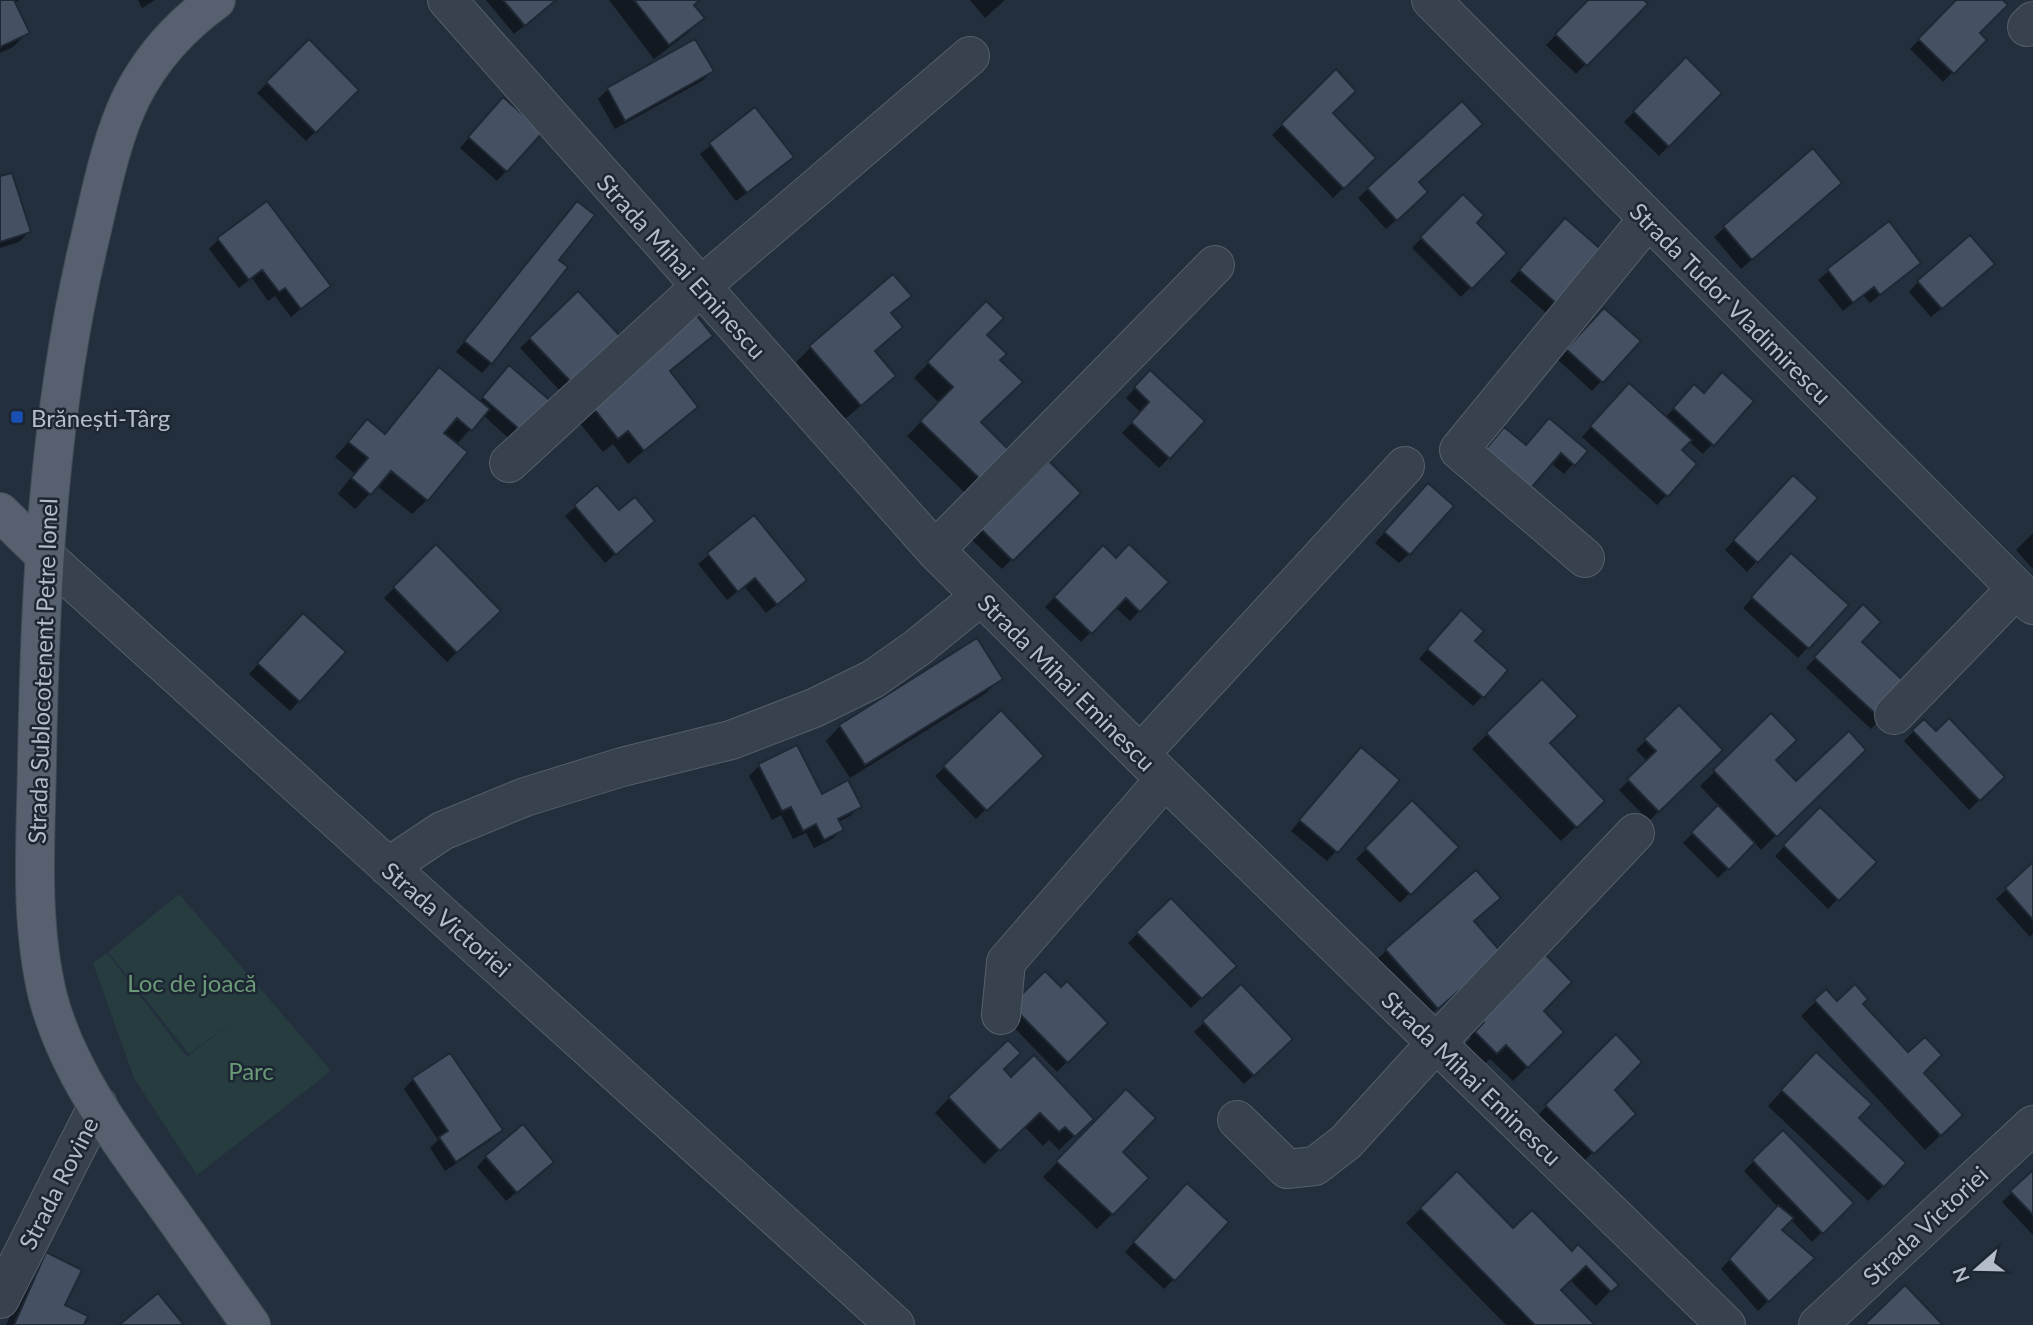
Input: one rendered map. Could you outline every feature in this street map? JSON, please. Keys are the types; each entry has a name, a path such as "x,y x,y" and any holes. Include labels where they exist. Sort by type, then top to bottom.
{"main road":[{"name":"Strada Sublocotenent Petre Ionel","path":"216,0 192,17 169,40 131,99 112,154 75,301 51,464 44,555 35,866 37,920 49,998 63,1038 98,1105 128,1154 251,1325"},
{"name":"Strada Victoriei","path":"0,512 44,555"}],"street":[{"name":"Strada Mihai Eminescu","path":"447,0 935,550 1153,767 1726,1325"},
{"name":"Strada Tudor Vladimirescu","path":"1431,0 2024,597"},
{"path":"509,463 700,287 971,56"},
{"path":"1585,558 1459,450 1648,219"},
{"path":"935,550 1215,265"},
{"path":"1001,1015 1006,962 1153,767 1405,466"},
{"name":"Strada Victoriei","path":"44,555 895,1325"},
{"path":"388,867 442,831 525,797 622,767 731,740 814,708 873,678 918,648 981,596"},
{"path":"1894,715 2024,597"},
{"path":"1237,1120 1287,1169 1315,1166 1346,1142 1635,833"},
{"name":"Strada Rovine","path":"0,1299 98,1105"},
{"name":"Strada Victoriei","path":"1818,1325 2033,1125"}],"green space":[{"name":"Parc","path":"179,894 331,1071 197,1175 134,1078 93,963 107,953 187,1057 237,1018 189,1054 108,952"}],"building":[{"path":"0,0 14,0 30,33 0,47"},
{"path":"503,0 556,0 525,26"},
{"path":"634,0 700,0 694,5 705,18 669,45"},
{"path":"1588,0 1644,0 1648,4 1587,66 1555,34"},
{"path":"1956,0 2003,0 2008,5 1980,33 1987,40 1954,74 1918,39"},
{"path":"309,39 359,90 316,133 266,82"},
{"path":"695,39 714,71 625,121 607,88"},
{"path":"1686,57 1722,93 1669,147 1633,111"},
{"path":"1336,69 1356,91 1333,113 1376,158 1344,189 1281,124"},
{"path":"503,97 543,132 507,172 468,137"},
{"path":"1462,101 1483,124 1419,182 1428,192 1397,221 1367,188"},
{"path":"755,107 794,157 747,193 709,143"},
{"path":"1813,148 1842,183 1752,260 1723,226"},
{"path":"12,173 31,232 0,242 0,176"},
{"path":"1463,194 1484,215 1477,223 1507,253 1472,289 1420,237"},
{"path":"267,201 331,286 301,309 285,288 279,292 262,270 249,280 217,238"},
{"path":"577,201 595,215 559,260 568,267 492,364 464,341"},
{"path":"1565,218 1604,252 1557,304 1519,270"},
{"path":"1889,221 1921,263 1880,295 1874,287 1853,303 1827,269"},
{"path":"1970,235 1995,264 1942,309 1917,281"},
{"path":"893,274 912,296 891,313 903,327 875,351 896,376 861,406 809,346"},
{"path":"578,291 621,337 572,383 529,338"},
{"path":"986,301 1004,318 987,335 1007,354 1000,360 1023,382 981,422 1011,452 983,482 920,421 953,387 927,362"},
{"path":"1604,308 1641,341 1603,383 1566,349"},
{"path":"693,311 713,336 670,371 698,407 644,451 628,431 618,439 591,405"},
{"path":"509,365 554,404 527,436 482,397"},
{"path":"439,367 490,409 472,431 457,418 444,433 468,452 428,501 391,471 371,495 351,478 368,458 348,442 367,419 385,434"},
{"path":"1150,370 1205,421 1170,459 1131,422 1149,402 1134,387"},
{"path":"1722,372 1754,401 1714,446 1673,408 1694,384 1704,393"},
{"path":"1629,383 1692,440 1682,450 1697,464 1668,497 1590,426"},
{"path":"1549,418 1588,451 1575,466 1561,453 1526,494 1480,456 1504,427 1526,445"},
{"path":"1049,461 1081,493 1013,561 981,529"},
{"path":"1793,475 1818,498 1758,563 1733,540"},
{"path":"1428,483 1454,506 1410,555 1384,532"},
{"path":"597,485 619,510 635,497 655,521 616,555 574,505"},
{"path":"754,515 807,580 777,605 755,578 738,592 707,553"},
{"path":"436,544 501,611 457,653 393,587"},
{"path":"1129,544 1169,582 1140,612 1126,598 1092,634 1054,597 1103,545 1116,558"},
{"path":"1791,553 1849,605 1809,649 1751,597"},
{"path":"1863,604 1881,622 1862,642 1912,689 1882,720 1814,657"},
{"path":"1461,610 1484,631 1475,641 1508,670 1484,698 1427,649"},
{"path":"303,613 346,652 300,702 257,663"},
{"path":"977,638 1003,679 865,765 839,725"},
{"path":"1542,679 1578,716 1550,743 1605,801 1577,828 1486,733"},
{"path":"1679,705 1723,750 1659,812 1627,779 1656,751 1644,739"},
{"path":"1001,710 1044,756 987,811 943,766"},
{"path":"1771,713 1797,740 1776,760 1796,781 1849,731 1866,750 1777,837 1713,770"},
{"path":"1949,718 2005,777 1980,801 1912,730 1924,719 1936,731"},
{"path":"797,745 822,794 848,780 862,807 838,819 844,830 824,840 816,824 803,831 791,807 782,811 758,764"},
{"path":"1361,747 1400,780 1338,853 1299,820"},
{"path":"1412,800 1459,847 1411,895 1365,848"},
{"path":"1718,805 1755,843 1729,870 1691,832"},
{"path":"1820,807 1877,862 1839,901 1783,845"},
{"path":"2033,862 2033,920 2005,888"},
{"path":"1476,870 1501,898 1474,921 1502,953 1438,1009 1385,949"},
{"path":"1171,898 1237,966 1202,999 1136,932"},
{"path":"1541,950 1572,982 1544,1011 1564,1032 1528,1068 1506,1045 1497,1054 1475,1032 1484,1022 1477,1014"},
{"path":"1045,971 1061,987 1067,981 1108,1023 1068,1063 1011,1005"},
{"path":"1241,984 1293,1039 1254,1076 1202,1021"},
{"path":"1855,984 1868,999 1863,1004 1908,1052 1925,1037 1942,1055 1924,1073 1963,1115 1941,1136 1814,1000 1826,989 1837,1001"},
{"path":"1616,1034 1642,1062 1615,1090 1636,1114 1594,1154 1545,1105"},
{"path":"1008,1040 1021,1053 1004,1069 1011,1077 1034,1055 1094,1119 1075,1137 1065,1127 1059,1132 1040,1113 1000,1151 948,1097"},
{"path":"1816,1052 1872,1104 1859,1118 1906,1163 1884,1187 1781,1090"},
{"path":"450,1053 503,1130 456,1162 439,1137 448,1131 412,1078"},
{"path":"1126,1089 1156,1118 1123,1152 1149,1178 1113,1215 1056,1161"},
{"path":"523,1124 554,1162 517,1193 485,1156"},
{"path":"1783,1130 1854,1203 1823,1234 1752,1160"},
{"path":"2033,1170 2033,1215 2010,1191"},
{"path":"1457,1171 1513,1228 1532,1210 1572,1251 1578,1244 1619,1285 1611,1292 1586,1266 1561,1290 1595,1325 1535,1325 1420,1208"},
{"path":"1187,1183 1229,1222 1175,1281 1133,1242"},
{"path":"1778,1205 1794,1218 1782,1230 1815,1258 1769,1302 1729,1259"},
{"path":"46,1252 82,1270 65,1305 88,1316 84,1325 14,1325"},
{"path":"1905,1285 1943,1325 1864,1325"},
{"path":"158,1293 184,1325 119,1325"}],"place":[{"name":"Brănești-Târg","path":"17,417"}],"park label":[{"name":"Loc de joacă","path":"192,982"}]}
